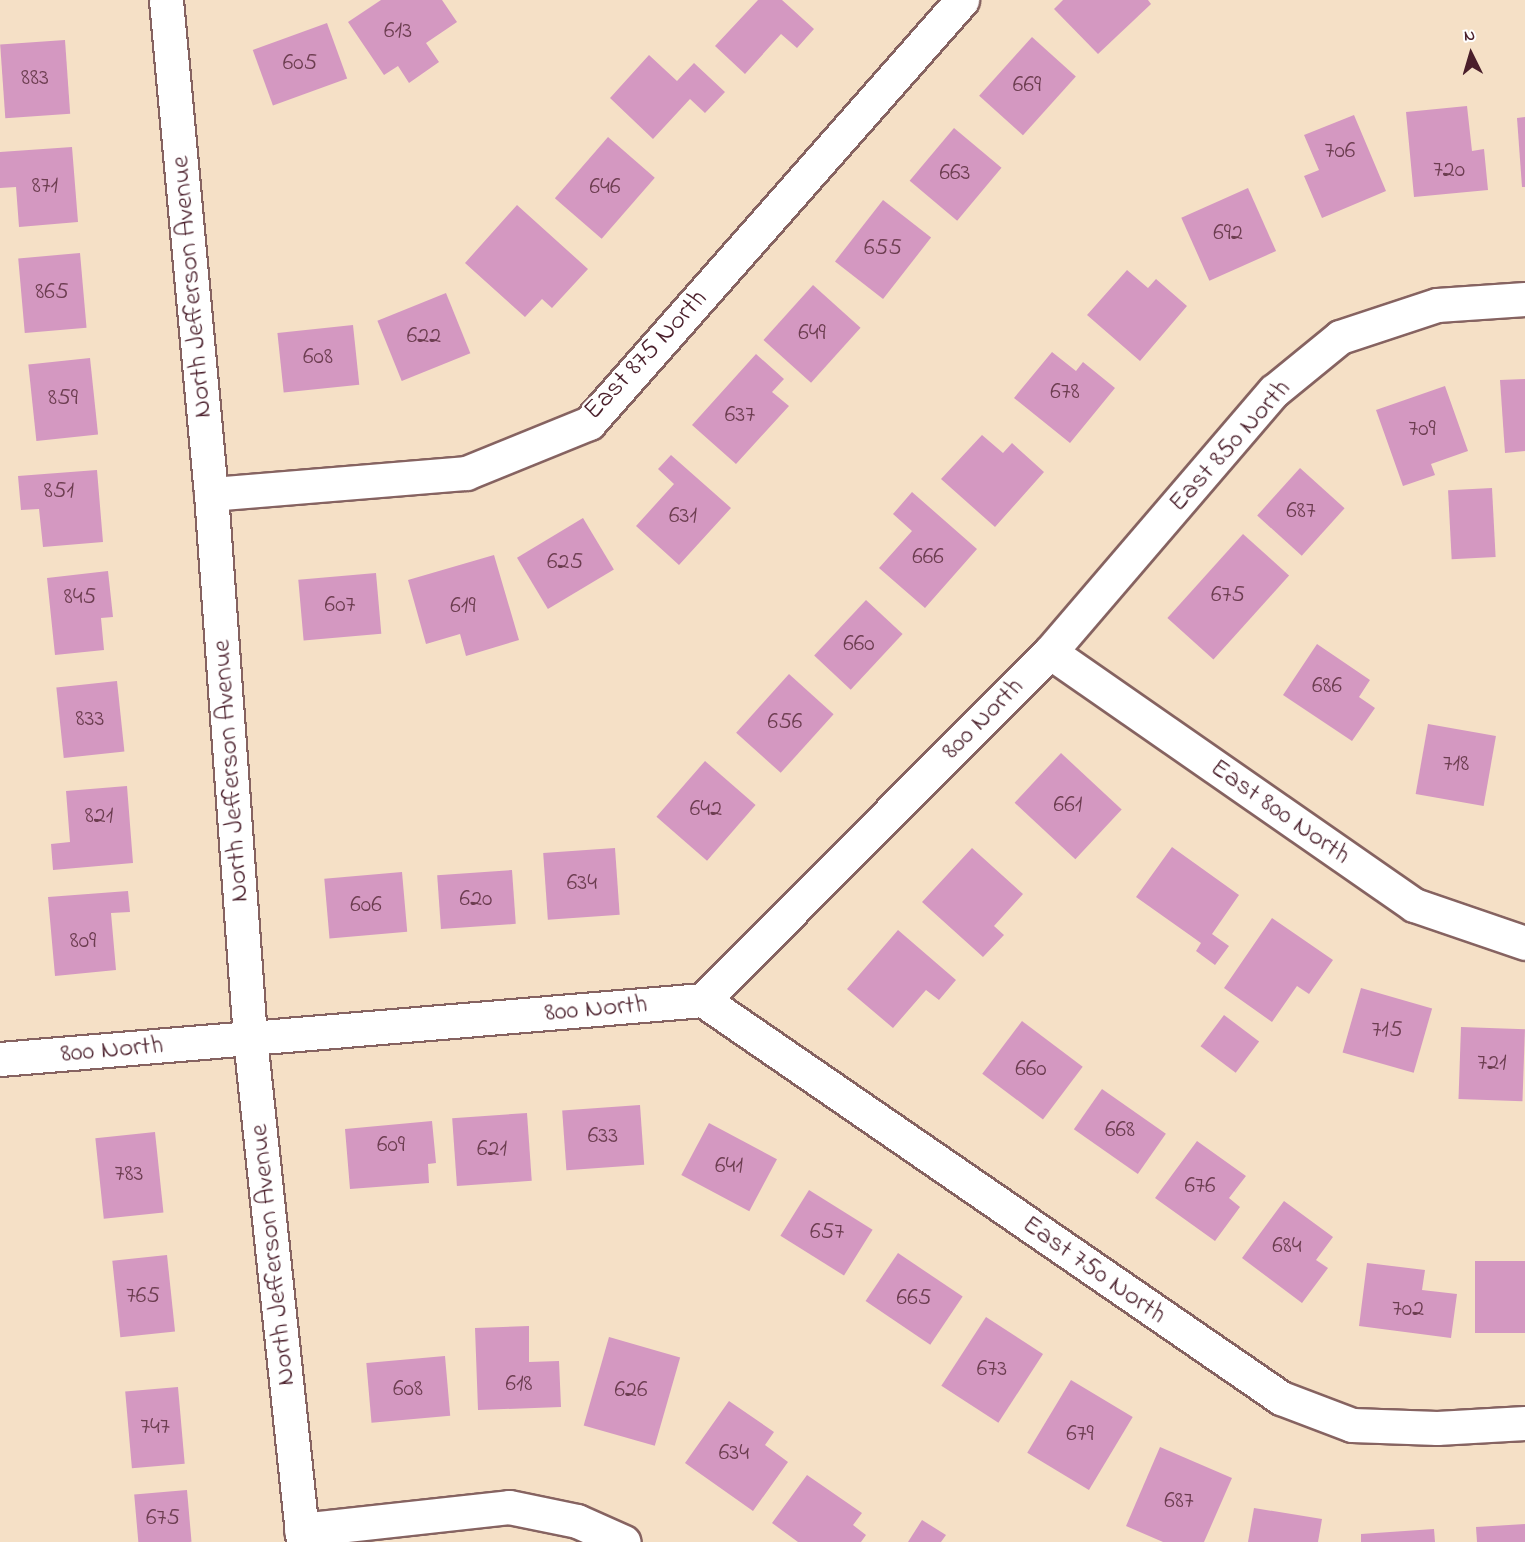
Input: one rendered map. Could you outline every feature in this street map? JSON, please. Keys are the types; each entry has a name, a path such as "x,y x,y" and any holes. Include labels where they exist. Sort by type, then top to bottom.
{"street":[{"name":"North Jefferson Avenue","path":"166,0 211,494 250,1038 302,1536"},
{"name":"East 875 North","path":"211,494 466,473 589,423 962,0"},
{"name":"East 850 North","path":"1050,652 1274,391 1340,337 1437,305 1525,298"},
{"name":"East 800 North","path":"1050,652 1414,905 1525,943"},
{"name":"800 North","path":"0,1059 703,1000 1050,652"},
{"name":"East 750 North","path":"703,1000 1281,1398 1352,1425 1437,1428 1525,1423"},
{"path":"302,1536 509,1506 577,1521 624,1542"}],"building":[{"path":"381,0 442,0 457,22 426,43 439,62 409,83 398,66 384,75 348,22"},
{"path":"758,0 782,0 814,29 797,48 781,34 745,74 715,46"},
{"path":"1063,0 1148,0 1151,4 1098,54 1054,9"},
{"path":"327,23 347,78 273,105 253,50"},
{"path":"1032,37 1076,76 1023,135 979,96"},
{"path":"65,40 70,114 5,118 0,45"},
{"path":"649,55 677,81 694,63 725,92 705,113 690,99 653,139 610,98"},
{"path":"1467,106 1472,151 1484,149 1488,190 1414,197 1406,112"},
{"path":"1354,115 1386,191 1322,218 1304,176 1319,170 1304,135"},
{"path":"1525,117 1525,187 1522,187 1517,118"},
{"path":"954,128 1001,168 957,221 910,181"},
{"path":"608,137 655,178 602,239 555,198"},
{"path":"72,147 78,222 19,227 16,187 0,188 0,152"},
{"path":"1248,188 1276,251 1209,281 1181,218"},
{"path":"883,200 931,238 883,299 835,261"},
{"path":"517,205 588,269 552,308 542,299 525,317 465,263"},
{"path":"80,253 87,328 25,333 18,258"},
{"path":"1127,270 1148,288 1156,279 1187,306 1140,361 1087,315"},
{"path":"813,285 861,328 811,383 763,340"},
{"path":"446,293 470,353 402,381 377,321"},
{"path":"353,325 359,385 284,393 277,333"},
{"path":"1052,352 1076,371 1083,362 1115,388 1070,443 1014,398"},
{"path":"756,354 784,379 772,392 789,406 736,464 692,425"},
{"path":"90,358 98,435 36,441 28,364"},
{"path":"1525,379 1525,451 1505,453 1500,380"},
{"path":"1445,386 1468,451 1431,464 1435,475 1403,486 1376,410"},
{"path":"982,435 1003,453 1012,443 1044,472 995,527 941,479"},
{"path":"671,455 731,508 679,565 636,526 674,484 658,469"},
{"path":"1300,468 1345,508 1302,556 1257,516"},
{"path":"97,470 103,542 43,547 39,509 21,510 18,476"},
{"path":"1492,488 1496,557 1452,559 1448,490"},
{"path":"912,492 977,549 925,608 879,568 912,531 893,514"},
{"path":"583,518 614,569 548,609 517,558"},
{"path":"1243,534 1289,575 1213,659 1167,618"},
{"path":"494,555 519,640 466,656 460,634 426,644 408,580"},
{"path":"108,571 113,617 101,618 104,650 55,655 47,578"},
{"path":"376,573 381,634 304,641 298,580"},
{"path":"866,600 903,634 851,690 814,656"},
{"path":"1317,644 1370,680 1359,697 1375,708 1352,741 1283,695"},
{"path":"789,674 834,714 781,773 736,733"},
{"path":"117,681 124,752 64,758 56,687"},
{"path":"1428,724 1496,736 1484,806 1416,794"},
{"path":"1061,753 1122,810 1075,859 1015,803"},
{"path":"705,761 756,805 707,861 656,817"},
{"path":"127,786 133,863 53,870 51,844 70,842 66,791"},
{"path":"1172,847 1239,895 1212,934 1229,946 1215,965 1196,951 1201,943 1136,897"},
{"path":"615,848 620,915 548,920 543,853"},
{"path":"972,848 1023,894 994,926 1004,935 983,957 922,902"},
{"path":"512,870 516,924 441,929 437,875"},
{"path":"402,872 407,932 330,939 324,879"},
{"path":"128,891 130,912 111,913 116,970 55,976 48,897"},
{"path":"1272,918 1333,960 1309,994 1297,986 1272,1022 1224,988"},
{"path":"898,930 956,980 939,1000 926,990 893,1028 847,989"},
{"path":"1361,988 1432,1008 1414,1073 1343,1052"},
{"path":"1224,1015 1259,1041 1236,1073 1201,1046"},
{"path":"1022,1021 1083,1067 1043,1119 982,1074"},
{"path":"1461,1027 1525,1029 1522,1101 1458,1099"},
{"path":"1102,1089 1166,1134 1138,1174 1074,1129"},
{"path":"640,1105 644,1165 566,1170 562,1110"},
{"path":"527,1113 532,1181 457,1186 452,1118"},
{"path":"432,1121 436,1163 428,1164 429,1183 350,1189 345,1129"},
{"path":"709,1123 777,1159 749,1211 681,1175"},
{"path":"155,1132 163,1213 104,1219 95,1138"},
{"path":"1197,1141 1246,1176 1229,1198 1240,1207 1215,1241 1155,1198"},
{"path":"809,1190 873,1230 844,1276 780,1236"},
{"path":"1284,1201 1333,1237 1316,1260 1328,1268 1302,1303 1242,1258"},
{"path":"898,1253 963,1297 930,1345 866,1301"},
{"path":"167,1255 175,1332 120,1337 112,1261"},
{"path":"1475,1261 1525,1261 1525,1333 1475,1333"},
{"path":"1367,1263 1425,1270 1422,1290 1457,1294 1451,1338 1359,1326"},
{"path":"986,1317 1043,1354 998,1423 941,1386"},
{"path":"529,1326 529,1362 559,1361 561,1407 478,1410 475,1328"},
{"path":"609,1337 680,1357 655,1446 584,1425"},
{"path":"445,1356 450,1416 372,1423 366,1363"},
{"path":"1071,1380 1133,1417 1089,1490 1027,1453"},
{"path":"178,1387 185,1464 132,1468 125,1392"},
{"path":"729,1401 774,1432 765,1445 788,1462 753,1511 685,1463"},
{"path":"1160,1447 1232,1478 1204,1542 1163,1542 1126,1526"},
{"path":"807,1475 862,1513 853,1525 866,1535 861,1542 798,1542 772,1523"},
{"path":"187,1490 192,1542 138,1542 134,1495"},
{"path":"1254,1508 1322,1519 1318,1542 1248,1542"},
{"path":"922,1520 946,1535 941,1542 908,1542"},
{"path":"1525,1524 1525,1542 1477,1542 1476,1527"},
{"path":"1434,1529 1435,1542 1361,1542 1361,1534"}]}
